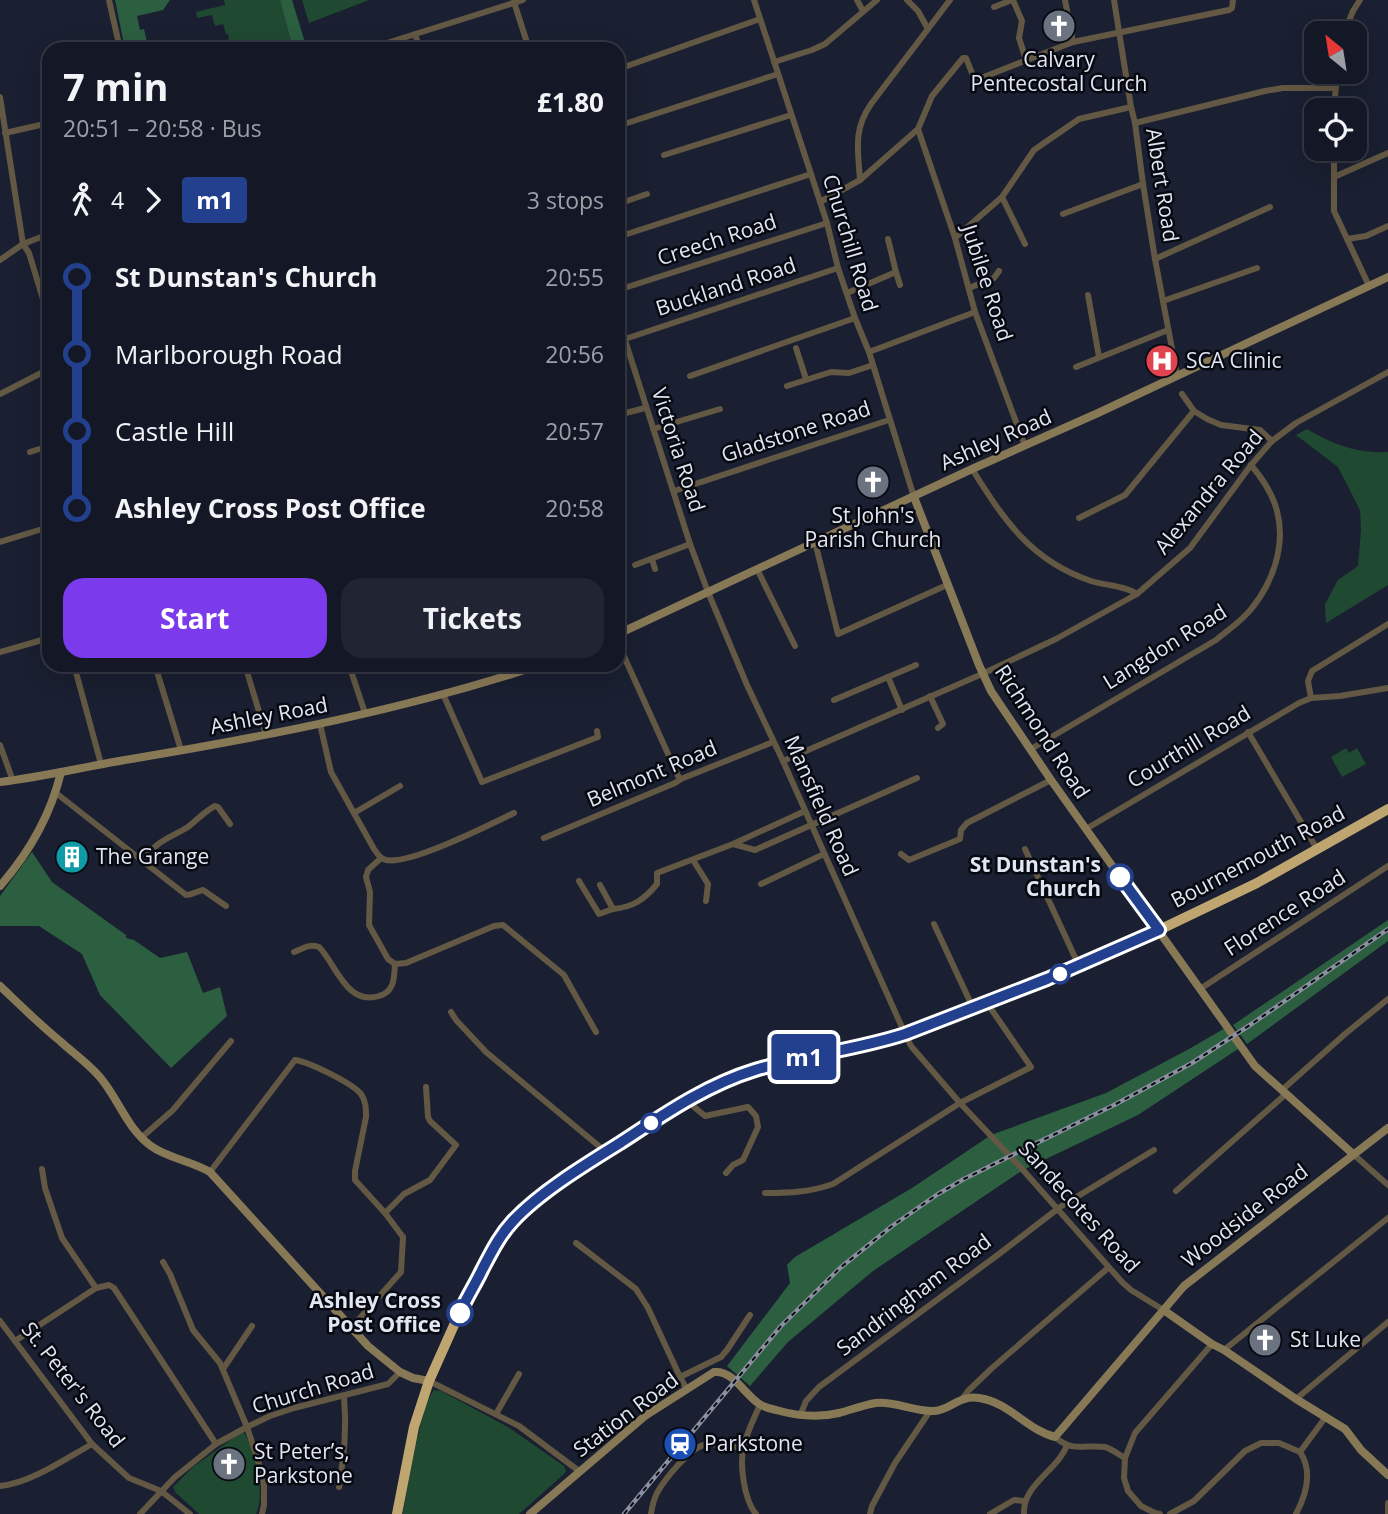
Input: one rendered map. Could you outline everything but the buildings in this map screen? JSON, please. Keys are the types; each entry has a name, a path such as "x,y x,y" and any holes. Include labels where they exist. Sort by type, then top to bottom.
{"highway":[{"name":"Bournemouth Road","path":"397,1514 414,1427 429,1381 467,1296 498,1240 528,1206 606,1152 729,1078 800,1058 887,1040 1079,966 1257,883 1388,809"}],"street":[{"path":"109,0 118,42"},
{"path":"390,42 523,0"},
{"name":"Churchill Road","path":"754,0 827,223 838,268 869,352 914,497"},
{"path":"857,0 863,11"},
{"path":"774,62 825,44 877,0"},
{"path":"907,0 918,10 928,29"},
{"path":"860,180 858,145 861,121 950,0"},
{"path":"994,7 1013,0 1022,21 1019,38 1026,60"},
{"path":"1065,0 1073,42"},
{"name":"Albert Road","path":"1114,0 1177,375"},
{"path":"820,202 860,180 918,129 932,96 963,58 967,58 976,80 1073,42 1229,10 1233,0"},
{"path":"1349,21 1360,0"},
{"path":"514,1 527,42"},
{"path":"626,66 760,19"},
{"path":"415,34 418,42"},
{"path":"625,124 778,75"},
{"path":"1336,84 1336,98"},
{"path":"1135,123 1265,91 1283,88 1336,88"},
{"path":"0,97 23,244 29,253 42,296"},
{"path":"955,238 1002,197 1034,150 1079,120 1131,107"},
{"path":"664,155 791,115"},
{"path":"5,133 42,125"},
{"name":"Jubilee Road","path":"918,129 955,238 975,312 1024,446"},
{"path":"1334,177 1388,152"},
{"path":"1334,161 1334,211 1369,286"},
{"path":"625,235 811,174"},
{"path":"1063,214 1143,184"},
{"path":"625,202 647,194"},
{"path":"1002,197 1025,244"},
{"path":"1156,259 1270,207"},
{"name":"Creech Road","path":"625,288 827,223"},
{"path":"1347,239 1366,236 1388,226"},
{"path":"0,260 23,244 42,237"},
{"path":"888,239 900,285"},
{"name":"Buckland Road","path":"625,339 838,268"},
{"path":"1163,300 1257,268"},
{"path":"969,288 994,278 999,271"},
{"path":"847,293 896,272"},
{"name":"Ashley Road","path":"625,631 1388,277"},
{"path":"1088,295 1099,357"},
{"path":"869,352 975,312"},
{"path":"690,376 855,318"},
{"path":"1076,367 1168,330"},
{"name":"Victoria Road","path":"625,339 645,408 708,592"},
{"path":"796,348 806,379"},
{"path":"787,386 831,372 849,373 873,365"},
{"name":"Alexandra Road","path":"783,761 982,674 1056,639 1137,594 1190,548 1251,465 1272,442 1296,423 1388,372"},
{"path":"0,394 42,373"},
{"path":"1182,394 1194,411 1222,425 1260,430 1272,442"},
{"path":"625,413 645,408"},
{"path":"653,429 716,408"},
{"path":"1079,518 1125,495 1194,411"},
{"name":"Gladstone Road","path":"674,491 889,420"},
{"path":"30,452 42,448"},
{"name":"Langdon Road","path":"1031,749 1216,640 1252,609 1276,565 1279,530 1277,511 1267,488 1251,465"},
{"path":"972,469 1011,527 1038,553 1091,581 1126,587 1137,594"},
{"name":"Richmond Road","path":"914,497 991,691 1051,780 1255,1066 1353,1154"},
{"path":"0,542 42,529"},
{"path":"815,542 838,634 947,585"},
{"path":"635,565 690,544"},
{"path":"652,558 655,569"},
{"path":"757,569 795,646"},
{"name":"Mansfield Road","path":"708,592 747,685 905,1034"},
{"path":"1388,624 1312,671 1308,681 1311,698 1388,688"},
{"path":"0,652 42,640"},
{"path":"625,659 681,779"},
{"path":"834,700 916,665"},
{"path":"76,672 101,764"},
{"path":"157,672 181,750"},
{"path":"247,672 266,735"},
{"path":"351,672 365,713"},
{"name":"Ashley Road","path":"0,782 320,724 443,694 508,672"},
{"path":"888,677 902,710"},
{"path":"443,694 482,784 599,736"},
{"path":"930,696 943,724 938,728"},
{"name":"Courthill Road","path":"1086,829 1311,698"},
{"path":"320,724 331,772 381,858 393,860 426,853 514,813"},
{"path":"1248,733 1317,849"},
{"name":"Belmont Road","path":"544,838 773,742"},
{"path":"0,745 13,781"},
{"path":"0,886 38,831 56,793 61,772"},
{"path":"733,844 755,850 917,778"},
{"path":"901,854 909,860 960,839 961,830 967,823 1051,780"},
{"path":"354,813 400,786"},
{"path":"56,793 186,895 203,890 226,906"},
{"path":"143,861 153,847 215,806 230,824"},
{"path":"579,881 599,914 626,908 638,903 657,884 657,873 733,844 805,811"},
{"path":"1025,849 1079,966"},
{"path":"761,884 824,854"},
{"path":"381,858 368,870 366,877 370,892 369,925 388,959 395,964 406,963 494,926 503,925 564,975 596,1032"},
{"path":"693,860 708,884 706,901"},
{"name":"Florence Road","path":"1200,989 1388,866"},
{"path":"600,885 613,909"},
{"path":"934,924 973,1008"},
{"path":"294,952 314,945 324,946 345,986 368,998 377,997 390,990 395,964"},
{"path":"0,986 33,1019 93,1070 141,1138 153,1148 210,1172 368,1346 400,1372"},
{"path":"1176,1191 1345,1034 1388,999"},
{"path":"765,1194 798,1193 833,1184 960,1103 1031,1067 987,1003"},
{"path":"451,1012 486,1052 606,1152"},
{"name":"Sandecotes Road","path":"905,1034 911,1046 960,1103 1023,1170 1108,1268 1131,1290 1345,1429 1361,1450 1388,1475"},
{"path":"141,1138 173,1110 232,1041"},
{"path":"210,1172 292,1062 298,1059 329,1073 352,1087 363,1098 366,1116 355,1180 403,1237 401,1272 351,1328"},
{"path":"426,1087 430,1121 465,1150"},
{"path":"687,1101 705,1116 748,1107 756,1116 758,1127 743,1160 733,1165 726,1173"},
{"name":"Woodside Road","path":"1055,1437 1184,1286 1388,1128"},
{"path":"384,1213 404,1194 430,1180 456,1145"},
{"name":"Sandringham Road","path":"800,1416 806,1401 819,1387 1060,1207 1153,1150"},
{"path":"1353,1154 1388,1185"},
{"path":"42,1169 45,1188 62,1238 96,1289"},
{"path":"1224,1350 1388,1218"},
{"path":"576,1243 636,1289 648,1308 687,1390"},
{"path":"163,1262 193,1331 220,1363 247,1427 264,1486 262,1514"},
{"path":"962,1399 992,1368 1108,1268"},
{"path":"15,1341 96,1289 109,1285 114,1287 216,1444"},
{"path":"680,1377 721,1357 750,1315"},
{"name":"St. Peter's Road","path":"0,1321 92,1444 129,1478 161,1491 190,1514"},
{"path":"1296,1399 1388,1322"},
{"path":"223,1369 252,1326"},
{"path":"1160,1514 1141,1506 1128,1491 1124,1478 1125,1458 1135,1433 1212,1344"},
{"name":"Church Road","path":"140,1514 175,1477 216,1444 247,1427 294,1408 387,1384 400,1372 429,1381 519,1426 579,1471"},
{"name":"Station Road","path":"530,1514 645,1416 708,1375 719,1372 725,1374 760,1405"},
{"path":"496,1414 519,1374"},
{"path":"339,1487 346,1423 344,1396"},
{"path":"756,1514 750,1508 744,1486 743,1448 760,1405 800,1416 827,1416 875,1403 930,1411 942,1409 962,1399 990,1400 1067,1445 1104,1447 1125,1458"},
{"path":"870,1514 895,1464 930,1411"},
{"path":"1300,1452 1325,1418"},
{"path":"1170,1514 1194,1501 1245,1451 1261,1443 1279,1443 1300,1452 1306,1461 1307,1487 1296,1514"},
{"path":"0,1486 20,1481 92,1444"},
{"path":"651,1514 656,1494 662,1485 697,1447 706,1444 743,1448"},
{"path":"1024,1514 1025,1501 1062,1456 1067,1445"},
{"path":"990,1514 1014,1500 1025,1501"},
{"path":"1388,1503 1388,1514"},
{"path":"744,1514 750,1508"}],"green space":[{"path":"115,0 170,0 163,10 137,16 140,30 144,29 147,42 124,42"},
{"path":"224,0 280,0 291,42 227,42 228,34 223,24 215,26 212,15 197,18 196,12 225,5"},
{"path":"280,0 292,0 305,42 291,42"},
{"path":"302,0 369,0 309,23"},
{"path":"1307,429 1346,447 1388,452 1388,585 1326,623 1325,604 1338,580 1358,566 1360,510 1338,467 1296,435"},
{"path":"1346,748 1349,753 1357,748 1366,764 1342,777 1331,757"},
{"path":"32,852 52,882 126,935 126,938 134,940 160,958 187,952 203,993 220,987 227,1016 171,1068 100,995 82,954 39,926 0,926 0,896"},
{"path":"1388,920 1388,941 1247,1044 1233,1025"},
{"path":"1227,1027 1241,1047 1138,1115 1023,1170 873,1271 788,1342 750,1386 727,1366 790,1283 787,1265 795,1257 912,1188 991,1135 1106,1093"},
{"path":"434,1390 441,1391 508,1427 564,1466 566,1471 519,1514 403,1514 419,1430"},
{"path":"243,1431 252,1449 258,1472 260,1495 256,1514 199,1514 173,1487 193,1467"}],"railway":[{"path":"624,1514 781,1326 840,1268 892,1226 964,1179 1192,1063 1388,929"}],"bus line":[{"name":"m1","path":"460,1313 498,1240 528,1206 682,1103 729,1078 754,1070 905,1034 1079,966 1159,930 1120,877"}],"place":[{"name":"Calvary Pentecostal Curch","path":"1059,26"},
{"name":"SCA Clinic","path":"1162,361"},
{"name":"St John's Parish Church","path":"873,482"},
{"name":"The Grange","path":"72,857"},
{"name":"St Dunstan's Church","path":"1120,877"},
{"name":"Ashley Cross Post Office","path":"460,1313"},
{"name":"St Luke","path":"1265,1340"},
{"name":"Parkstone","path":"680,1444"},
{"name":"St Peter’s, Parkstone","path":"229,1464"}]}
